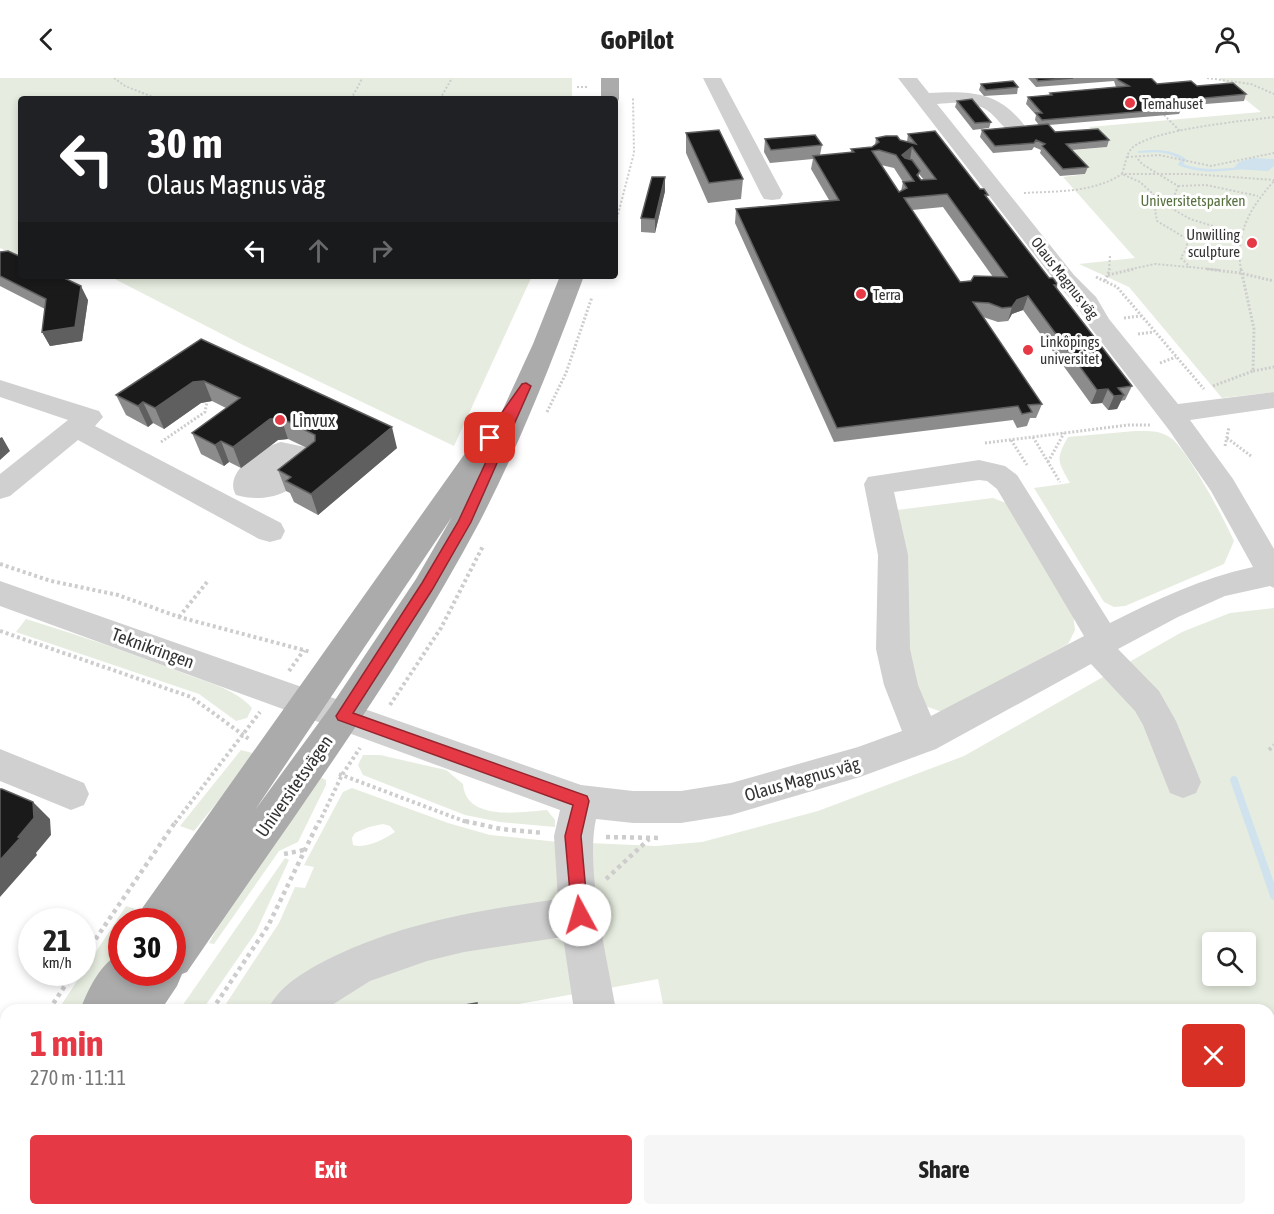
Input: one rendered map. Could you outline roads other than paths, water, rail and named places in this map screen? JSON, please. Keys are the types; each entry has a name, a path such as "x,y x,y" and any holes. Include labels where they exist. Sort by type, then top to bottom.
{"main road":[{"path":"610,78 610,96"},
{"name":"Universitetsvägen","path":"186,938 343,716 427,587 464,522 546,344 571,279"},
{"name":"Universitetsvägen","path":"164,908 259,744 307,703 526,386"},
{"path":"105,1004 116,986"},
{"path":"139,1004 152,986"}],"street":[{"path":"712,78 772,194"},
{"name":"Olaus Magnus väg","path":"307,703 343,716 577,818 633,807 681,807 731,799 860,762 923,738 1167,608 1219,586 1274,575 1223,486 1175,419 1099,322 1087,302 1066,280 907,78"},
{"path":"925,99 952,98 987,103 998,108 1017,129"},
{"path":"0,388 82,422 225,507 270,531"},
{"path":"1175,419 1274,400"},
{"path":"0,489 82,422"},
{"path":"923,738 901,686 893,649 893,555 878,483 979,470 995,473 1007,482 1099,644 1147,701 1159,721 1183,782"},
{"path":"225,507 248,490"},
{"name":"Teknikringen","path":"0,593 307,703"},
{"path":"5,776 71,794"},
{"path":"577,818 579,909 594,1004"},
{"path":"297,1004 330,979 381,954 456,934 579,909"}],"water":[{"path":"1253,158 1274,159 1274,166 1268,171 1233,169 1239,162"}],"waterway":[{"path":"1139,152 1174,154 1184,160 1180,164 1194,169 1241,168"},
{"path":"1234,780 1274,896"}],"place":[{"name":"Temahuset","path":"1130,103"},
{"name":"Unwilling sculpture","path":"1252,243"},
{"name":"Terra","path":"861,294"},
{"name":"Linköpings universitet","path":"1028,350"},
{"name":"Linvux","path":"280,420"}],"park label":[{"name":"Universitetsparken","path":"1193,200"}]}
